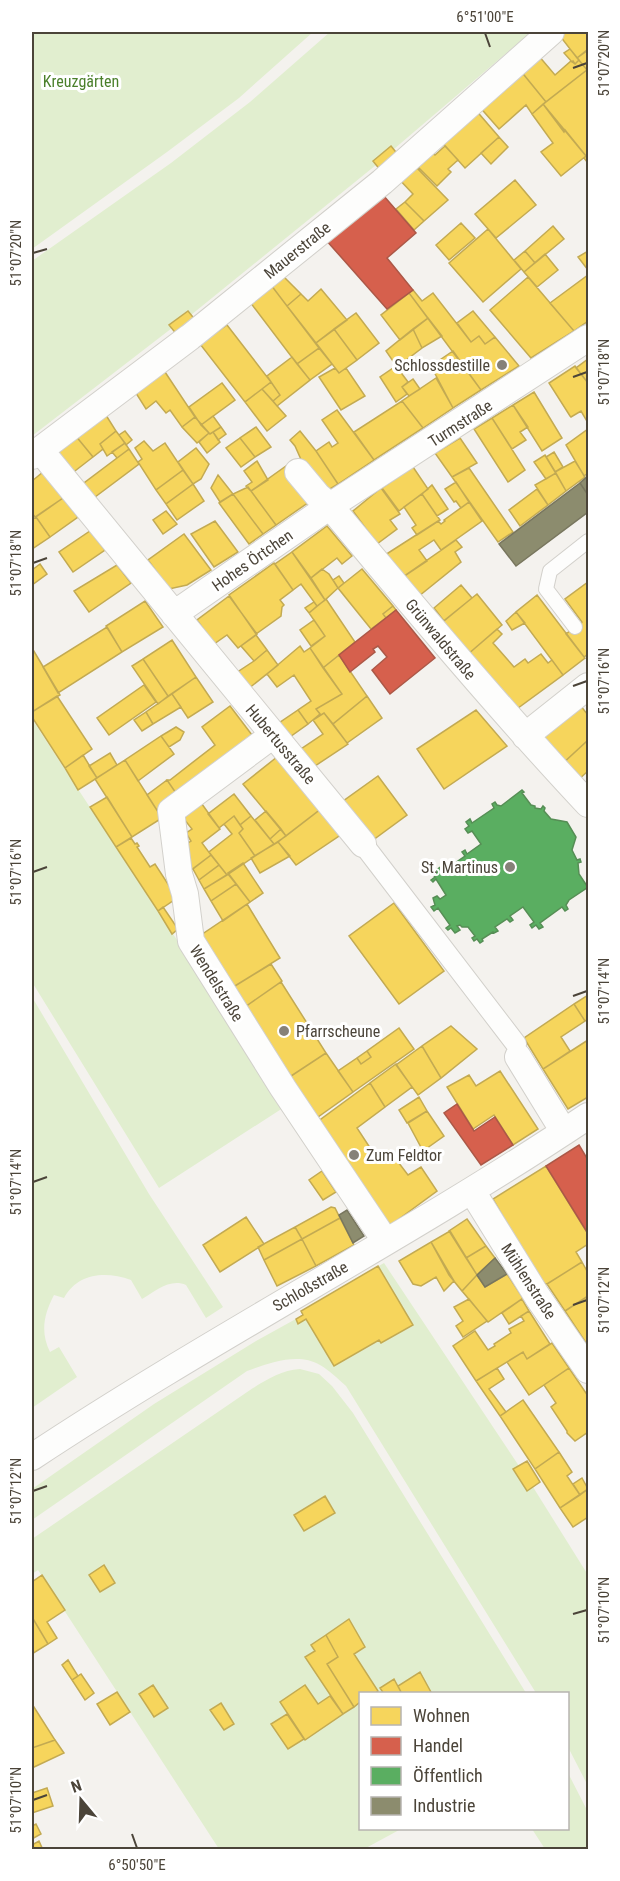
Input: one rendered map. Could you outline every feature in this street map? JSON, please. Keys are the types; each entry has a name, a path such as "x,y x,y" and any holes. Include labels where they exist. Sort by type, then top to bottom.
{"street":[{"name":"Mauerstraße","path":"35,453 190,337 382,182 551,32"},
{"name":"Turmstraße","path":"330,506 588,339"},
{"name":"Hubertusstraße","path":"35,453 174,614 363,844 517,1051 564,1132"},
{"name":"Grünwaldstraße","path":"297,472 330,506 458,660 588,804"},
{"name":"Hohes Örtchen","path":"174,614 330,506"},
{"path":"525,736 588,686"},
{"name":"Wendelstraße","path":"273,735 171,812 179,874 185,894 190,941 289,1098 386,1242"},
{"name":"Schloßstraße","path":"32,1457 209,1346 472,1191 588,1116"},
{"name":"Mühlenstraße","path":"472,1191 537,1296 588,1370"}],"lane":[{"path":"576,627 546,589 550,571 588,541"}],"green space":[{"name":"Kreuzgärten","path":"32,32 313,32 239,98 32,249"},
{"path":"330,32 531,32 394,149 391,146 373,161 376,165 191,315 187,311 169,325 172,328 32,436 32,261 171,163 250,102"},
{"path":"32,719 286,1106 159,1188 32,982"},
{"path":"32,997 149,1194 223,1307 206,1318 186,1285 180,1283 169,1284 142,1299 131,1280 102,1275 84,1279 77,1283 64,1298 54,1295 44,1323 45,1337 50,1352 59,1347 77,1377 32,1408"},
{"path":"384,1263 519,1466 513,1470 527,1490 533,1487 588,1575 588,1786 569,1749 569,1692 535,1692 346,1386 320,1365 302,1359 293,1359 274,1362 247,1371 32,1520 32,1489 154,1404 303,1315 301,1311"},
{"path":"300,1369 319,1374 332,1386 353,1413 525,1692 359,1692 359,1830 399,1830 364,1849 219,1849 38,1570 32,1574 32,1539 253,1388 281,1373"},
{"path":"569,1775 588,1812 588,1849 545,1849 533,1830 569,1830"}],"building: Wohnen":[{"path":"566,32 588,32 588,49 577,58 560,36"},
{"path":"570,49 579,60 575,64 564,53"},
{"path":"587,51 588,69 587,70 577,58"},
{"path":"538,55 555,75 571,61 575,64 579,60 587,70 546,102 520,70"},
{"path":"520,70 546,102 532,114 526,105 499,129 478,105"},
{"path":"587,70 588,163 584,158 586,156 543,104"},
{"path":"543,104 586,156 561,176 541,152 553,143 532,114"},
{"path":"474,108 499,137 465,168 440,140"},
{"path":"499,137 508,147 491,164 481,153"},
{"path":"391,146 399,156 381,171 373,161"},
{"path":"445,146 458,160 448,169 451,172 437,186 415,164 430,150 435,155"},
{"path":"414,165 448,200 424,221 405,202 413,194 398,178"},
{"path":"515,180 536,205 496,238 475,214"},
{"path":"405,202 424,221 414,230 396,209"},
{"path":"461,223 475,238 449,260 436,245"},
{"path":"553,226 564,239 535,263 525,251"},
{"path":"488,229 521,269 483,302 449,263"},
{"path":"525,251 535,263 524,272 514,260"},
{"path":"588,251 588,270 578,257"},
{"path":"545,254 558,270 537,287 524,272"},
{"path":"588,275 588,321 574,331 550,303"},
{"path":"283,276 301,294 287,306 271,285"},
{"path":"528,277 574,331 531,358 490,310"},
{"path":"271,285 319,348 297,364 250,302"},
{"path":"321,289 347,320 316,343 287,306 301,294 308,301"},
{"path":"413,290 422,301 433,293 471,342 479,336 485,344 495,337 519,366 481,390 409,293"},
{"path":"409,293 428,318 400,340 381,315"},
{"path":"188,311 197,322 178,336 169,325"},
{"path":"473,311 495,337 485,344 479,336 471,342 457,323"},
{"path":"356,313 379,343 357,360 334,329"},
{"path":"428,318 442,336 422,348 413,329"},
{"path":"227,325 271,382 245,402 200,344"},
{"path":"334,329 357,360 339,373 316,343"},
{"path":"413,329 422,348 397,367 386,351"},
{"path":"319,348 332,364 310,380 297,364"},
{"path":"453,351 481,390 453,408 431,366"},
{"path":"292,357 310,380 277,406 273,401 280,395 267,376"},
{"path":"588,359 588,383 576,368"},
{"path":"396,366 408,382 402,387 407,394 396,402 380,377"},
{"path":"575,366 588,383 588,423 581,411 570,416 549,383"},
{"path":"335,368 339,373 346,368 365,396 341,410 319,377"},
{"path":"163,369 195,417 182,427 170,410 166,413 156,401 146,409 134,390"},
{"path":"436,378 453,408 423,428 402,401"},
{"path":"413,379 420,389 409,396 402,387"},
{"path":"271,382 280,395 273,401 262,389"},
{"path":"222,383 235,400 201,425 189,407"},
{"path":"262,389 286,416 267,431 245,402"},
{"path":"534,392 562,438 542,451 513,405"},
{"path":"402,401 423,428 374,460 354,432"},
{"path":"513,405 528,427 520,432 526,440 512,449 492,418"},
{"path":"337,410 374,460 338,484 316,451 329,442 332,447 338,443 322,420"},
{"path":"104,412 116,431 100,444 103,449 93,457 75,435"},
{"path":"213,416 221,427 210,434 201,425"},
{"path":"195,417 209,433 197,443 182,427"},
{"path":"492,418 525,470 508,482 474,429"},
{"path":"221,427 226,434 218,440 213,432"},
{"path":"256,427 271,447 255,457 240,438"},
{"path":"588,429 588,473 584,476 566,445"},
{"path":"116,431 125,443 107,456 100,444"},
{"path":"125,431 132,440 126,445 119,435"},
{"path":"300,431 338,484 322,494 290,440"},
{"path":"213,432 220,442 207,453 199,442"},
{"path":"75,435 93,457 71,474 53,452"},
{"path":"240,438 255,457 241,467 226,448"},
{"path":"460,438 477,463 452,477 435,453"},
{"path":"144,441 153,451 165,443 183,470 156,490 138,462 142,459 135,448"},
{"path":"125,443 129,449 117,458 112,452"},
{"path":"196,448 209,464 201,479 193,484 178,462"},
{"path":"129,449 139,464 91,500 80,486"},
{"path":"554,452 563,467 555,472 546,457"},
{"path":"545,455 556,473 546,479 534,462"},
{"path":"257,461 268,480 251,491 246,486 252,482 244,471"},
{"path":"575,461 585,477 566,491 555,472"},
{"path":"286,466 312,500 276,525 251,491"},
{"path":"413,467 428,489 399,511 382,488"},
{"path":"469,468 513,532 498,542 452,477"},
{"path":"183,470 193,484 166,504 156,490"},
{"path":"43,472 63,498 35,517 32,513 32,481"},
{"path":"556,473 566,491 548,505 535,485"},
{"path":"218,475 233,494 220,502 211,488"},
{"path":"456,482 469,502 461,508 445,489"},
{"path":"193,484 204,501 177,520 166,504"},
{"path":"432,485 448,509 437,516 422,494"},
{"path":"248,487 276,525 263,534 233,494"},
{"path":"381,488 400,514 390,520 397,529 377,544 353,511"},
{"path":"537,489 548,505 520,526 509,510"},
{"path":"233,494 263,534 249,544 219,503"},
{"path":"422,494 440,520 417,535 412,528 416,525 404,507"},
{"path":"63,498 78,517 50,537 36,517"},
{"path":"469,502 482,521 441,550 434,540 419,550 427,561 403,577 385,555 438,521 441,524"},
{"path":"166,511 177,524 163,534 153,520"},
{"path":"36,517 50,537 32,549 32,520"},
{"path":"215,521 238,552 214,567 191,534"},
{"path":"327,526 352,556 342,564 337,558 311,578 292,552"},
{"path":"90,531 105,550 73,572 59,552"},
{"path":"184,534 211,570 187,585 169,589 148,560"},
{"path":"456,540 462,547 455,552 461,562 419,596 403,577"},
{"path":"292,552 325,600 317,606 301,584 293,590 275,564"},
{"path":"274,563 293,590 280,600 284,605 281,616 256,634 229,595"},
{"path":"40,564 47,574 32,585 32,570"},
{"path":"117,565 131,583 89,612 74,591"},
{"path":"322,569 329,574 338,588 325,600 311,578"},
{"path":"362,569 393,606 383,614 386,618 371,629 338,588"},
{"path":"339,576 344,583 338,588 333,580"},
{"path":"588,582 588,654 584,657 566,634 582,622 565,599"},
{"path":"461,585 472,598 444,621 434,608"},
{"path":"477,594 502,625 467,655 441,623"},
{"path":"537,595 585,658 563,675 516,612"},
{"path":"229,596 257,634 238,648 227,635 214,644 197,620"},
{"path":"326,599 355,642 323,668 310,648 325,636 309,613"},
{"path":"145,601 163,627 122,652 106,626"},
{"path":"314,602 317,606 309,613 305,608"},
{"path":"393,606 396,610 386,618 383,614"},
{"path":"516,612 525,623 512,630 506,621"},
{"path":"314,620 325,636 311,646 300,630"},
{"path":"107,627 122,652 58,693 43,667"},
{"path":"497,629 502,634 493,643 514,667 525,659 528,663 541,654 548,663 552,660 563,675 514,711 467,655"},
{"path":"256,635 267,650 254,661 241,646"},
{"path":"172,640 196,677 168,696 143,659"},
{"path":"300,646 304,652 310,648 342,694 316,709 320,714 308,724 298,710 311,701 294,675 277,687 267,674"},
{"path":"32,648 60,695 32,712"},
{"path":"267,650 278,665 248,689 236,673"},
{"path":"339,655 367,696 333,724 324,713 321,715 316,709 342,694 323,668"},
{"path":"143,659 168,696 158,704 132,666"},
{"path":"196,677 213,702 188,718 172,694"},
{"path":"144,685 156,702 109,735 97,718"},
{"path":"172,694 181,707 153,724 146,712"},
{"path":"57,696 92,749 65,768 32,717 32,712"},
{"path":"367,696 382,718 347,743 333,724"},
{"path":"580,705 588,715 588,740 561,765 540,740"},
{"path":"230,706 255,739 178,796 167,780 215,745 202,727"},
{"path":"298,710 308,724 287,739 276,725"},
{"path":"476,710 507,746 444,789 417,749"},
{"path":"146,712 153,724 142,731 134,720"},
{"path":"324,713 348,744 312,768 298,751 323,734 313,720"},
{"path":"176,727 184,732 180,740 169,747 161,736"},
{"path":"161,736 174,754 138,781 125,760"},
{"path":"586,742 588,744 588,771 577,781 561,765"},
{"path":"110,753 117,765 97,778 89,766"},
{"path":"83,755 97,778 78,790 65,768"},
{"path":"277,757 321,809 286,836 243,784"},
{"path":"125,760 162,818 132,837 95,779"},
{"path":"378,776 407,815 369,843 339,804"},
{"path":"167,780 178,796 158,812 147,795"},
{"path":"234,794 251,816 240,825 234,816 219,828 208,814"},
{"path":"107,797 132,837 116,847 90,807"},
{"path":"199,800 220,829 202,843 211,855 187,873 182,847 191,841 186,833 192,829 180,814"},
{"path":"322,808 342,834 296,865 278,842"},
{"path":"266,811 281,829 270,839 255,820"},
{"path":"234,816 243,829 239,833 255,856 227,875 209,852 232,834 224,824"},
{"path":"251,816 274,844 255,856 239,833 243,829 240,825"},
{"path":"281,829 286,836 274,844 270,839"},
{"path":"131,838 139,846 137,847 150,867 155,864 177,898 158,911 116,847"},
{"path":"278,842 290,856 260,873 251,858"},
{"path":"211,855 219,865 199,880 193,869"},
{"path":"243,863 263,893 250,902 228,873"},
{"path":"219,865 227,875 204,889 199,880"},
{"path":"228,874 236,884 211,901 204,889"},
{"path":"236,884 250,902 223,921 211,901"},
{"path":"394,903 444,971 399,1004 349,936"},
{"path":"247,904 280,958 230,989 198,937"},
{"path":"163,907 178,929 172,934 158,911"},
{"path":"271,964 282,981 242,1009 230,989"},
{"name":"Pfarrscheune","path":"281,982 326,1053 285,1080 242,1009"},
{"path":"588,995 588,1019 585,1021 574,1004"},
{"path":"574,1004 585,1021 561,1037 570,1051 543,1069 524,1038"},
{"path":"451,1026 477,1049 441,1078 422,1046"},
{"path":"399,1028 414,1049 353,1092 338,1071 357,1058 361,1064 371,1057 367,1051"},
{"path":"588,1040 588,1097 568,1109 543,1069"},
{"path":"422,1046 441,1078 418,1095 396,1065"},
{"path":"367,1051 371,1057 361,1064 357,1058"},
{"path":"326,1053 353,1092 311,1122 285,1080"},
{"path":"396,1064 412,1087 385,1107 370,1083"},
{"path":"500,1071 538,1129 513,1145 494,1115 473,1129 447,1087 469,1075 476,1086"},
{"name":"Zum Feldtor","path":"370,1083 385,1107 357,1128 378,1160 389,1150 408,1175 421,1167 437,1191 388,1227 313,1125"},
{"path":"419,1097 427,1111 407,1123 399,1110"},
{"path":"427,1111 444,1136 423,1151 408,1123"},
{"path":"546,1166 588,1234 588,1244 576,1252 582,1262 547,1284 541,1283 493,1199"},
{"path":"322,1171 336,1192 323,1200 309,1180"},
{"path":"331,1207 335,1208 340,1218 302,1239 295,1227"},
{"path":"246,1217 264,1244 220,1272 203,1245"},
{"path":"340,1218 354,1245 316,1266 302,1239"},
{"path":"467,1219 486,1246 466,1258 449,1231"},
{"path":"295,1227 302,1239 264,1260 258,1247"},
{"path":"450,1231 477,1275 462,1291 449,1275 431,1242"},
{"path":"302,1239 316,1266 277,1286 264,1260"},
{"path":"431,1242 454,1281 444,1291 436,1277 421,1286 413,1284 399,1261"},
{"path":"486,1246 495,1258 477,1275 466,1258"},
{"path":"582,1262 588,1270 588,1296 565,1311 547,1284"},
{"path":"378,1266 413,1325 381,1343 379,1340 334,1366 306,1319 298,1324 296,1319 303,1315 301,1311"},
{"path":"507,1274 523,1298 488,1322 462,1291 477,1275 485,1287"},
{"path":"588,1296 588,1346 565,1311"},
{"path":"469,1299 487,1321 463,1337 456,1326 463,1321 454,1307"},
{"path":"522,1299 529,1311 509,1324 502,1313"},
{"path":"529,1311 550,1344 527,1359 523,1352 476,1381 453,1346 475,1331 488,1350 511,1333 509,1329 524,1321 521,1316"},
{"path":"552,1343 569,1368 529,1395 507,1362 523,1352 527,1359"},
{"path":"497,1368 504,1379 489,1389 506,1412 500,1416 476,1381"},
{"path":"569,1368 588,1396 588,1432 575,1441 567,1433 551,1407 556,1403 544,1385"},
{"path":"523,1400 559,1452 535,1469 500,1416"},
{"path":"559,1452 572,1472 567,1476 580,1495 560,1508 535,1469"},
{"path":"527,1461 540,1482 527,1491 513,1469"},
{"path":"582,1478 588,1489 580,1495 573,1484"},
{"path":"588,1489 588,1517 573,1527 560,1508"},
{"path":"325,1496 335,1513 304,1531 294,1515"},
{"path":"104,1565 115,1583 100,1592 89,1575"},
{"path":"42,1575 65,1610 47,1622 57,1638 48,1644 32,1617 32,1582"},
{"path":"32,1617 48,1644 32,1654"},
{"path":"349,1619 365,1647 354,1654 378,1691 359,1692 359,1703 354,1707 327,1664 338,1657 326,1635"},
{"path":"326,1635 338,1657 327,1664 354,1707 343,1714 305,1657 315,1651 311,1645"},
{"path":"68,1660 78,1676 72,1680 62,1665"},
{"path":"420,1672 431,1692 401,1692 398,1686"},
{"path":"81,1674 94,1693 85,1700 72,1680"},
{"path":"394,1679 401,1692 383,1692 380,1688"},
{"path":"153,1685 168,1708 154,1717 139,1694"},
{"path":"305,1685 318,1704 330,1696 343,1714 305,1740 280,1702"},
{"path":"117,1692 130,1712 110,1725 97,1704"},
{"path":"221,1703 234,1724 224,1730 210,1710"},
{"path":"32,1704 55,1740 32,1748"},
{"path":"287,1714 304,1739 288,1749 271,1724"},
{"path":"55,1740 64,1753 32,1768 32,1748"},
{"path":"47,1788 53,1806 32,1813 32,1793"},
{"path":"36,1824 41,1834 32,1839 32,1826"},
{"path":"39,1841 43,1850 32,1850 32,1845"}],"building: Handel":[{"path":"383,195 416,233 387,258 413,290 387,309 326,240"},
{"path":"396,610 435,658 390,694 372,670 387,657 378,646 373,649 375,652 350,672 339,655"},
{"path":"457,1104 474,1131 495,1117 513,1145 481,1165 444,1113"},
{"path":"579,1145 588,1160 587,1232 546,1166"}],"building: Öffentlich":[{"name":"St. Martinus","path":"522,790 535,808 541,809 543,806 551,819 567,822 576,837 572,850 577,860 580,859 581,862 578,863 579,874 588,888 569,900 566,905 568,909 565,911 562,907 540,923 543,927 539,929 536,925 532,928 530,925 534,922 523,907 510,916 513,920 510,922 507,919 495,927 498,931 482,939 480,943 477,939 474,941 472,938 475,936 468,927 457,926 460,930 455,933 451,928 448,930 446,928 450,925 438,908 434,911 431,907 435,905 433,898 437,896 440,899 446,895 436,879 433,882 431,880 435,877 432,873 449,861 452,865 465,856 462,852 465,850 467,854 481,844 472,831 468,833 465,829 469,826 466,822 470,819 472,823 494,808 492,804 495,802 501,806"}],"building: Industrie":[{"path":"588,476 588,495 580,483"},
{"path":"580,483 588,495 588,512 516,566 499,544"},
{"path":"347,1210 364,1236 353,1243 339,1215"},
{"path":"495,1258 507,1274 485,1287 477,1275"}],"place":[{"name":"Schlossdestille","path":"502,365"},
{"name":"St. Martinus","path":"510,867"},
{"name":"Pfarrscheune","path":"284,1031"},
{"name":"Zum Feldtor","path":"354,1155"}]}
